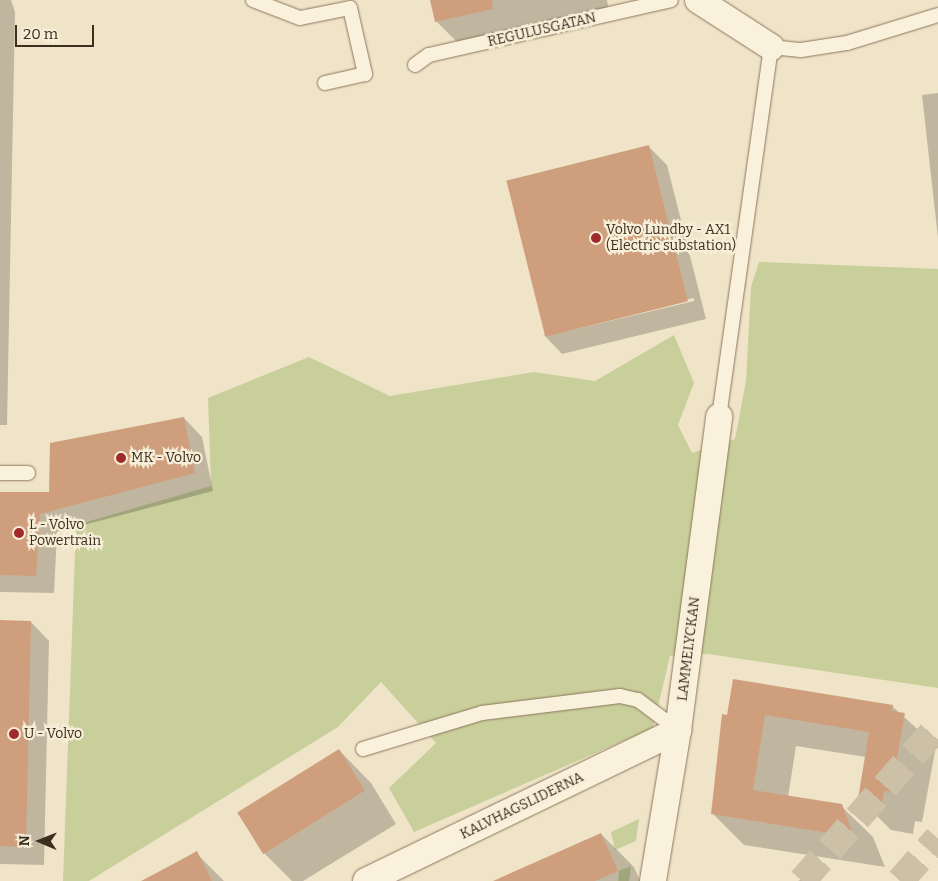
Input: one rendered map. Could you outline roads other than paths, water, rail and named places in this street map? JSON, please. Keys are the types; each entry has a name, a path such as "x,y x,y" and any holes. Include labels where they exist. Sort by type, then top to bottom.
{"street":[{"path":"698,0 771,47"},
{"name":"LAMMELYCKAN","path":"653,881 678,730 719,417"},
{"name":"KALVHAGSLIDERNA","path":"366,881 418,869 678,730"}],"lane":[{"path":"253,0 270,10 300,18 350,8 365,74 325,83"},
{"name":"REGULUSGATAN","path":"415,65 429,55 671,0"},
{"path":"719,417 771,47 801,50 847,43 938,15"},
{"path":"0,473 28,473"},
{"path":"363,749 482,713 620,696 638,700 678,730"}],"tunnel":[{"path":"802,881 938,726"},
{"path":"900,881 938,838"}],"place":[{"name":"Volvo Lundby - AX1 (Electric substation)","path":"596,238"},
{"name":"MK - Volvo","path":"121,458"},
{"name":"L - Volvo Powertrain","path":"19,533"},
{"name":"U - Volvo","path":"14,734"}]}
